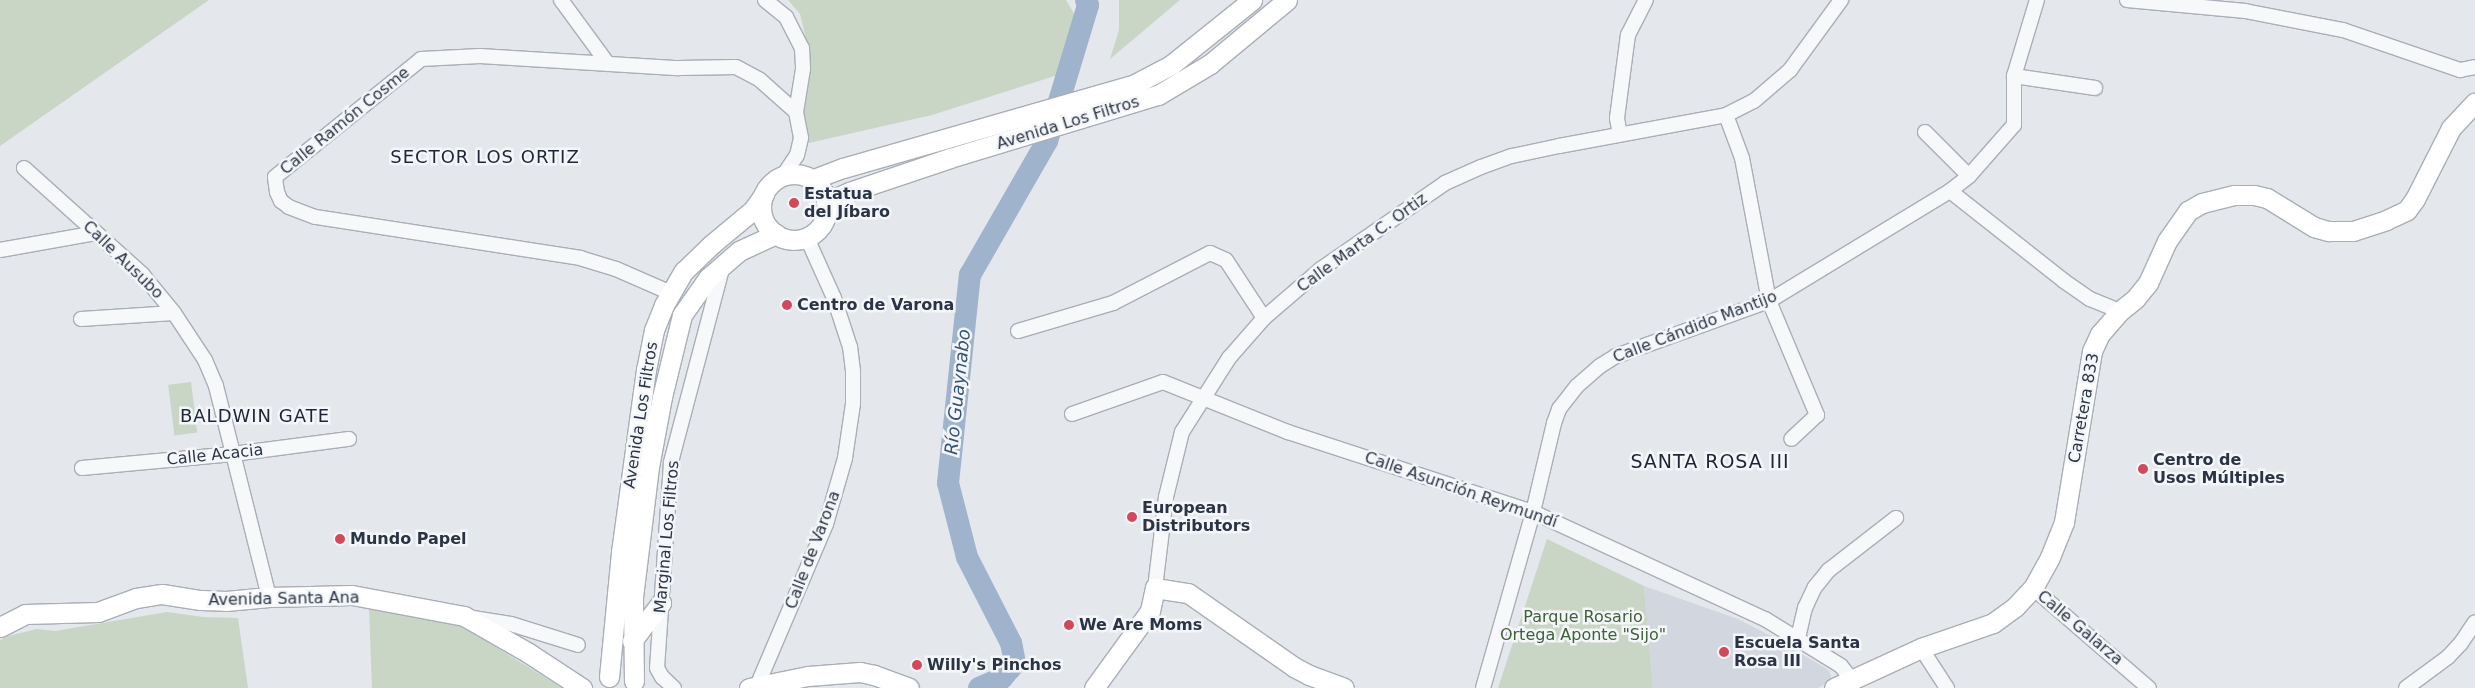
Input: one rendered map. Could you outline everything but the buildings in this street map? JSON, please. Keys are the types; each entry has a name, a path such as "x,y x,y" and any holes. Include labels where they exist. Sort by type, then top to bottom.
{"main road":[{"name":"Avenida Los Filtros","path":"811,180 842,168 1108,93 1147,79 1172,65 1252,0"},
{"name":"Avenida Los Filtros","path":"826,202 849,192 950,158 1148,99 1174,87 1210,64 1287,0"},
{"name":"Carretera 833","path":"1834,688 1921,648 1993,623 2015,607 2033,588 2050,557 2064,522 2092,352 2100,334 2120,311 2136,299 2148,283 2175,226 2188,211 2202,203 2234,195 2254,195 2267,198 2314,227 2328,231 2352,230 2386,220 2407,210 2416,199 2451,128 2475,102"},
{"path":"782,176 798,176 811,180 818,184 826,202 825,220 817,231 806,238 794,240 776,234 764,220 761,207 764,194 771,184 782,176"},
{"name":"Avenida Los Filtros","path":"609,677 620,561 646,370 654,330 671,293 693,261 753,210 764,194"},
{"name":"Avenida Los Filtros","path":"638,685 632,641 634,583 649,468 675,338 682,315 708,278 739,251 776,234"},
{"path":"1094,688 1150,611 1155,588 1188,593 1294,667 1340,687"},
{"name":"Avenida Santa Ana","path":"0,627 25,614 98,612 136,598 162,594 201,600 269,596 352,596 464,616 527,652 582,688"},
{"path":"632,641 661,603"},
{"path":"753,687 809,682 860,672 909,688"},
{"path":"592,688 609,677 622,676 638,685"}],"street":[{"path":"561,0 608,64"},
{"path":"764,0 786,17 802,48 803,69 796,112 801,138 797,155 782,176"},
{"path":"1620,134 1617,118 1628,35 1646,0"},
{"name":"Calle Marta C. Ortiz","path":"1155,588 1166,497 1182,432 1229,358 1264,318 1328,264 1445,183 1512,156 1726,115 1754,101 1790,70 1841,0"},
{"name":"Calle Cándido Mantijo","path":"1483,688 1533,512 1559,409 1588,375 1616,356 1769,301 1950,191 1969,176 2014,125 2014,76 2037,0"},
{"path":"2128,0 2245,11 2343,30 2460,70 2475,67"},
{"name":"Calle Ramón Cosme","path":"671,293 616,269 581,258 315,216 289,207 281,201 277,192 275,177 421,60 480,56 679,68 736,67 760,80 796,112"},
{"path":"2014,76 2096,88"},
{"path":"1726,115 1742,158 1769,301 1817,415 1791,439"},
{"path":"1925,132 1969,176"},
{"name":"Calle Ausubo","path":"24,168 142,274 174,313 205,360 213,377 269,596"},
{"path":"1950,191 2064,281 2090,299 2120,311"},
{"path":"0,250 96,233"},
{"name":"Calle de Varona","path":"753,687 826,524 846,458 853,404 853,371 847,338 834,298 806,238"},
{"path":"1018,331 1113,303 1210,253 1226,260 1264,318"},
{"name":"Marginal Los Filtros","path":"674,688 662,678 657,668 671,462 723,265"},
{"path":"81,319 174,313"},
{"name":"Calle Asunción Reymundí","path":"1072,414 1164,382 1288,432 1533,512 1764,619 1841,666 1852,680"},
{"name":"Calle Acacia","path":"82,468 233,454 349,439"},
{"path":"1798,638 1805,608 1815,587 1829,570 1896,518"},
{"name":"Calle Galarza","path":"2033,588 2149,688"},
{"path":"464,616 511,624 578,646"},
{"path":"2406,688 2448,656 2461,643 2475,622"},
{"path":"1921,648 1947,688"}],"shaded area":[{"name":"Escuela Santa Rosa III","path":"1644,586 1738,619 1827,669 1831,675 1831,681 1818,688 1653,688"}],"green space":[{"path":"0,0 209,0 0,146"},
{"path":"788,0 1066,0 1076,17 1078,37 1064,73 932,115 809,143 804,111 809,82 806,39 800,14"},
{"path":"1119,0 1180,0 1110,59 1119,30"},
{"path":"191,382 197,433 174,435 168,385"},
{"name":"Parque Rosario Ortega Aponte \"Sijo\"","path":"1547,539 1644,586 1653,688 1498,688"},
{"path":"369,607 459,624 562,688 372,688"},
{"path":"167,612 203,617 238,618 248,688 0,688 0,640 8,636 37,629 55,631"}],"waterway":[{"name":"Río Guaynabo","path":"979,688 1002,678 1015,663 1011,643 967,557 948,483 970,275 1047,141 1088,5 1086,0"}],"place":[{"name":"Estatua del Jíbaro","path":"794,203"},
{"name":"Centro de Varona","path":"787,305"},
{"name":"Centro de Usos Múltiples","path":"2143,469"},
{"name":"European Distributors","path":"1132,517"},
{"name":"Mundo Papel","path":"340,539"},
{"name":"We Are Moms","path":"1069,625"},
{"name":"Escuela Santa Rosa III","path":"1724,652"},
{"name":"Willy's Pinchos","path":"917,665"}],"district":[{"name":"SECTOR LOS ORTIZ","path":"485,157"},
{"name":"BALDWIN GATE","path":"255,416"},
{"name":"SANTA ROSA III","path":"1710,462"}]}
